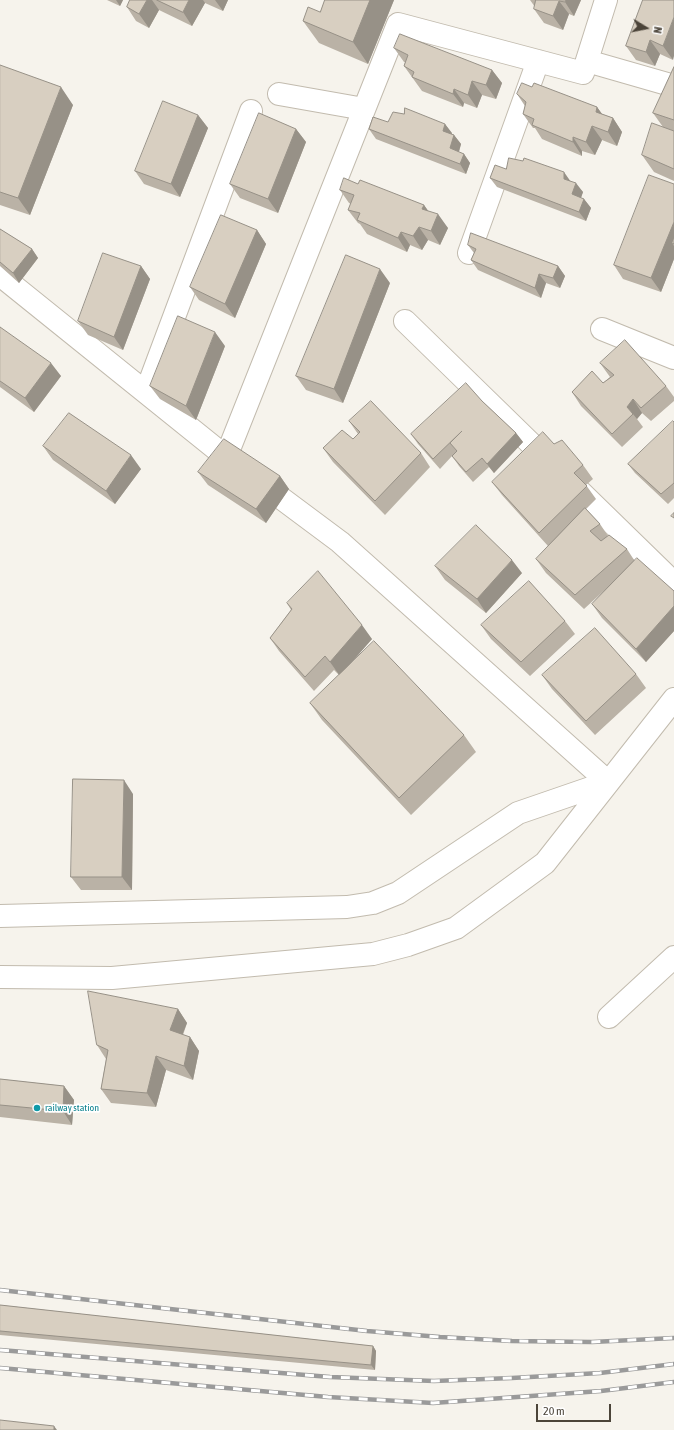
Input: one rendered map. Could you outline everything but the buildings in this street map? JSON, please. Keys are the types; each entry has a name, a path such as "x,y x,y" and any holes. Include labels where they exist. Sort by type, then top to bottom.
{"street":[{"path":"226,457 398,24 583,73 606,0"},
{"path":"469,253 538,61"},
{"path":"587,61 674,86"},
{"path":"279,94 364,109"},
{"path":"146,392 251,111"},
{"path":"0,275 226,457 340,542 608,782"},
{"path":"405,321 674,584"},
{"path":"602,329 674,358"},
{"path":"0,976 112,978 373,954 408,945 456,928 545,863 674,699"},
{"path":"0,916 339,907 373,903 398,893 518,813 608,782"},
{"path":"609,1017 674,957"}],"railway":[{"path":"0,1290 367,1331 440,1337 512,1341 592,1342 674,1338"},
{"path":"0,1350 330,1377 434,1381 600,1373 674,1364"},
{"path":"0,1368 328,1397 433,1403 601,1391 674,1382"}],"place":[{"name":"railway station","path":"37,1108"}]}
